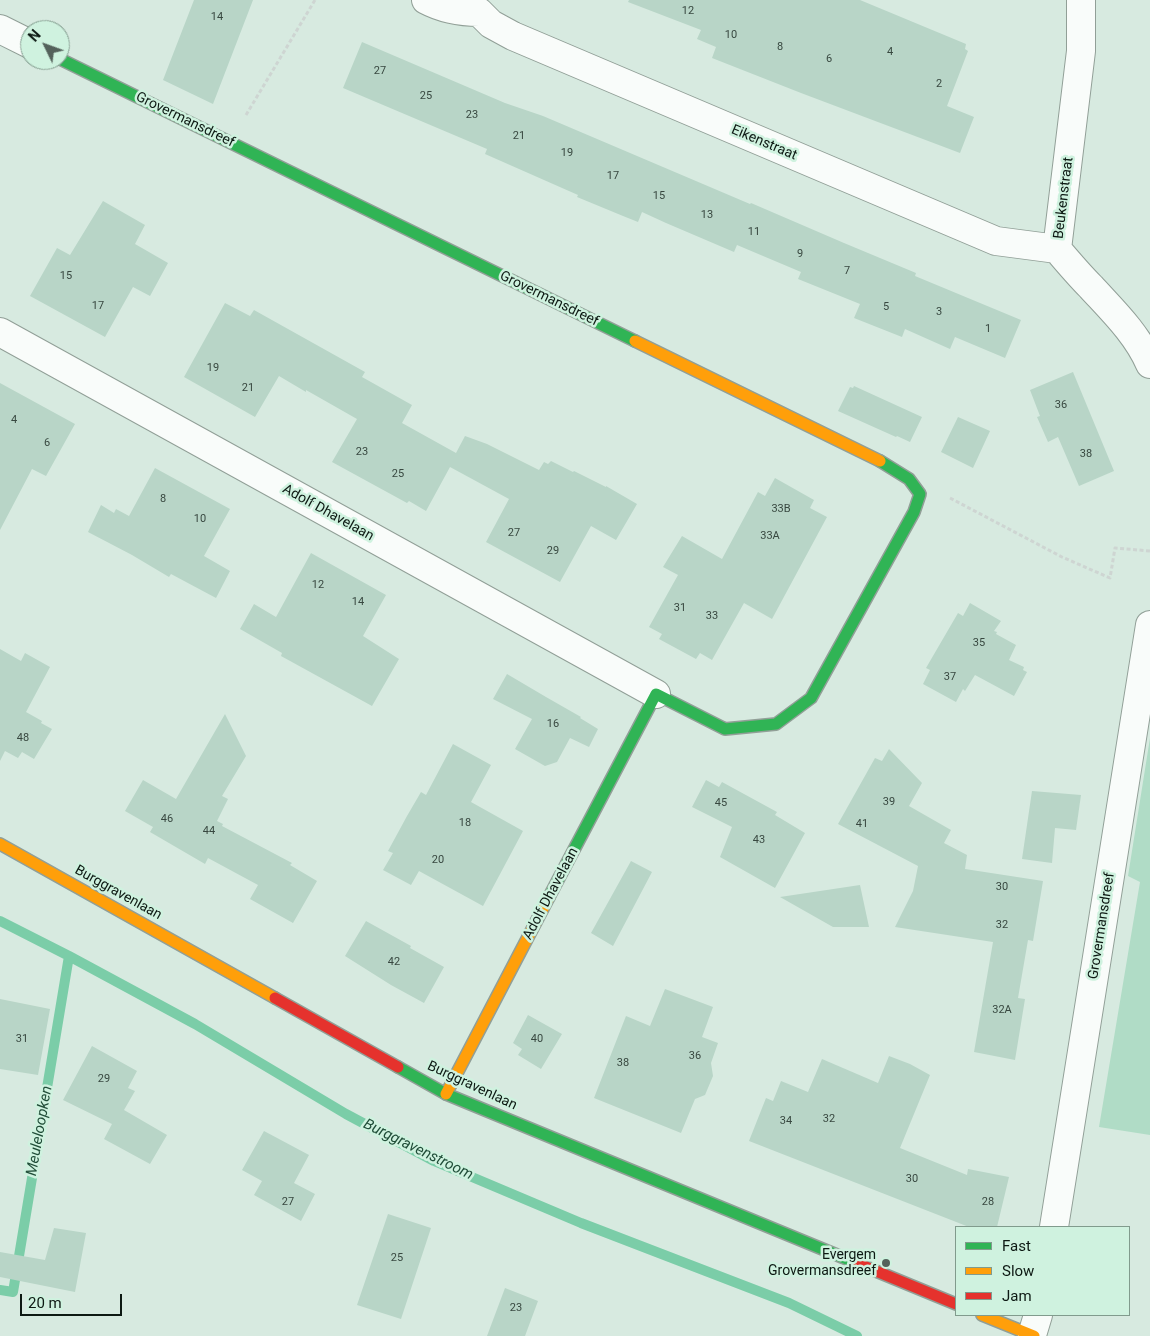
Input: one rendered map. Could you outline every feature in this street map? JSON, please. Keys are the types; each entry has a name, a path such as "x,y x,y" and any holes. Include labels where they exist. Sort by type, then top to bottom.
{"street":[{"name":"Eikenstraat","path":"426,0 455,10 481,6 491,24 513,36 996,241 1057,249"},
{"name":"Beukenstraat","path":"1082,0 1081,51 1057,249 1120,318 1145,353 1150,364"},
{"path":"0,29 20,39"},
{"name":"Grovermansdreef","path":"70,64 877,460 909,479 920,494"},
{"name":"Adolf Dhavelaan","path":"0,332 656,694 725,729 776,724 811,698 914,512 920,494"},
{"name":"Grovermansdreef","path":"1054,1226 1150,625"},
{"name":"Adolf Dhavelaan","path":"446,1094 656,694"},
{"name":"Burggravenlaan","path":"0,844 446,1094 955,1304"},
{"path":"986,1316 1035,1329"}],"path":[{"path":"231,143 315,0"},
{"path":"920,494 939,492 1062,557 1110,578 1115,548 1150,551"}],"green space":[{"path":"1150,738 1150,1135 1099,1127 1140,882 1128,876"}],"building":[{"path":"194,0 253,0 213,104 163,80"},
{"path":"629,0 860,0 966,44 965,49 968,51 947,106 974,117 960,153 712,58 716,47 697,39 701,30 628,2"},
{"path":"362,42 505,103 543,116 751,203 916,273 915,276 1021,320 1005,358 955,337 950,349 905,329 902,337 854,318 860,304 798,279 801,272 737,245 734,252 642,212 638,222 623,216 577,197 578,195 485,154 487,149 343,88"},
{"path":"103,201 145,225 135,244 168,263 150,296 133,287 105,337 30,296 57,248 70,255"},
{"path":"225,303 250,316 254,310 365,372 362,377 412,405 402,423 456,453 465,436 487,444 539,470 544,462 548,464 551,461 606,486 637,504 616,540 591,526 560,582 486,542 509,499 450,467 426,511 409,501 407,503 332,462 357,419 306,390 306,392 279,376 255,417 184,377"},
{"path":"1073,372 1114,471 1079,486 1058,437 1048,442 1037,417 1040,416 1030,390"},
{"path":"0,383 75,424 46,476 32,469 0,530"},
{"path":"854,386 922,417 910,442 838,411 850,387 853,388"},
{"path":"958,417 990,431 973,468 941,452"},
{"path":"155,468 230,509 204,556 230,571 216,598 171,574 169,577 88,532 101,505 114,513 116,509 129,516"},
{"path":"775,478 814,500 810,508 827,517 772,619 744,603 712,660 700,653 696,659 659,639 662,634 649,627 678,575 663,567 682,536 722,559 758,492 765,496"},
{"path":"311,553 386,595 363,636 399,659 372,706 281,656 282,653 240,629 254,604 276,617"},
{"path":"970,603 1001,621 994,631 1016,645 1009,660 1024,667 1023,670 1027,672 1014,696 975,675 965,691 963,689 956,702 923,684 930,670 926,668 958,613 963,616"},
{"path":"0,649 21,661 25,653 50,667 26,712 52,729 34,759 22,752 18,758 5,751 0,761"},
{"path":"507,674 598,729 589,747 570,738 557,762 545,766 515,749 532,719 493,699"},
{"path":"225,714 246,756 222,796 228,799 217,821 223,824 222,826 292,863 290,865 317,881 293,923 250,899 258,885 208,858 205,864 150,832 153,827 125,811 143,780 176,799"},
{"path":"453,744 491,765 471,802 523,831 483,906 419,871 411,885 383,870 393,853 388,851 407,816 421,792 426,795"},
{"path":"889,749 922,783 909,806 951,830 944,843 967,855 965,869 1043,881 1033,941 1028,940 1018,998 1025,999 1015,1060 974,1052 993,942 895,927 913,891 918,866 838,824 875,758 882,761"},
{"path":"706,780 719,787 722,782 777,812 775,815 805,833 775,888 720,857 732,827 692,807"},
{"path":"1032,791 1081,795 1076,830 1055,828 1052,863 1022,859"},
{"path":"631,861 652,872 613,946 591,933"},
{"path":"860,885 869,927 833,927 780,897"},
{"path":"366,921 444,967 424,1003 345,956"},
{"path":"665,989 713,1007 702,1037 718,1043 711,1063 713,1076 705,1095 695,1099 681,1133 594,1098 626,1016 650,1026"},
{"path":"0,999 50,1009 38,1075 0,1069"},
{"path":"528,1015 562,1034 541,1069 518,1055 522,1049 513,1043"},
{"path":"92,1046 137,1071 128,1088 135,1091 124,1110 167,1135 150,1164 104,1139 112,1124 63,1100"},
{"path":"889,1056 910,1064 930,1075 900,1148 967,1175 968,1169 1009,1177 997,1226 966,1226 749,1141 766,1098 773,1101 781,1081 808,1092 822,1059 878,1083"},
{"path":"264,1131 309,1155 294,1183 315,1194 301,1221 254,1195 262,1181 242,1170"},
{"path":"388,1214 431,1228 401,1319 357,1305"},
{"path":"54,1228 86,1233 75,1292 0,1277 0,1252 45,1260"},
{"path":"505,1288 538,1301 525,1336 487,1336"}],"waterway":[{"name":"Burggravenstroom","path":"0,921 195,1024 346,1114 434,1161 581,1223 789,1303 857,1336"},
{"name":"Meuleloopken","path":"0,1290 13,1292 69,956"}],"traffic: fast":[{"path":"70,64 635,341"},
{"path":"549,897 656,694 725,729 776,724 811,698 914,512 920,494 909,479 880,461"},
{"path":"398,1067 446,1094 854,1262"}],"traffic: slow":[{"path":"635,341 880,461"},
{"path":"0,844 275,998"},
{"path":"446,1094 549,897"},
{"path":"984,1316 1034,1336"}],"traffic: jam":[{"path":"275,998 398,1067"},
{"path":"854,1262 955,1304"}],"place":[{"name":"Evergem Grovermansdreef","path":"886,1263"}]}
